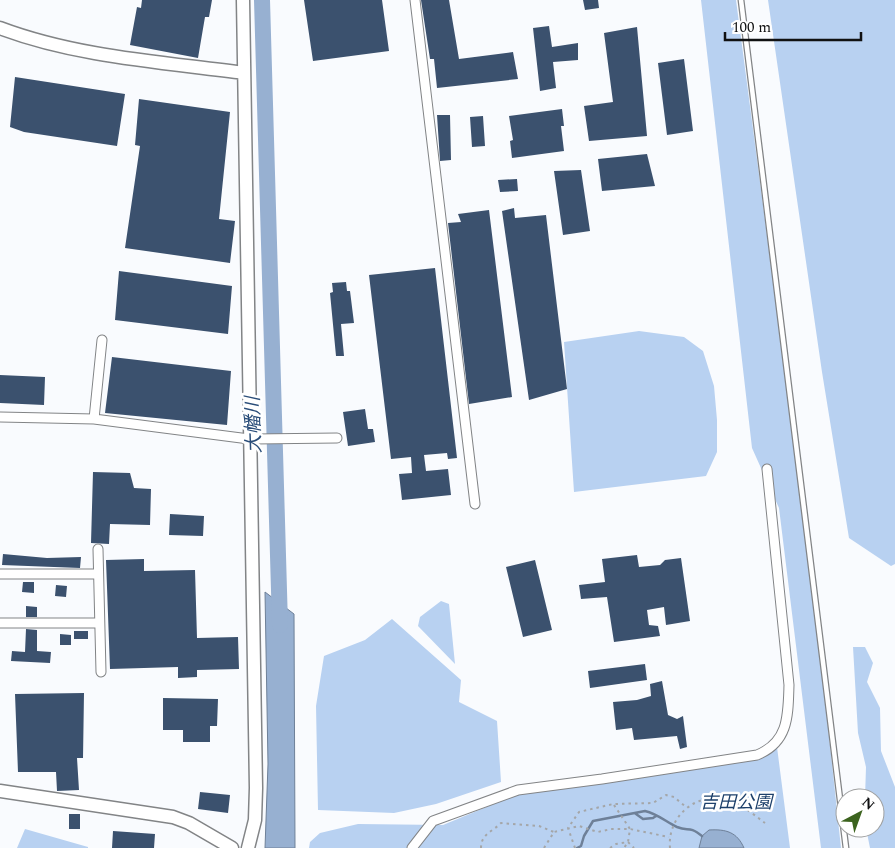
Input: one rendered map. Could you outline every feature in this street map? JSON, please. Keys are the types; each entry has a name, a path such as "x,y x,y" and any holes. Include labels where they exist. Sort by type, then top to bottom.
{"street":[{"path":"243,0 255,439 256,788 255,820 248,848"},
{"path":"415,0 475,504"},
{"path":"0,28 29,39 77,50 244,73"},
{"path":"94,418 102,340"},
{"path":"0,417 94,418 255,439 337,438"},
{"path":"412,848 433,820 518,790 602,780 757,755 768,750 782,734 788,717 789,684 767,469"},
{"path":"98,549 100,672"},
{"path":"0,574 98,574"},
{"path":"0,623 99,623"},
{"path":"0,791 173,817 189,823 232,848"}],"lane":[{"path":"741,0 846,848"}],"path":[{"path":"568,828 579,812 613,804 653,803 666,795 674,797 686,807"},
{"path":"670,848 669,837 672,828 686,807 707,798 730,800 765,823"},
{"path":"613,804 630,829 628,842 624,848"},
{"path":"481,848 481,840 501,822 539,826 554,832 581,826 598,832 611,829 630,829 669,837"},
{"path":"568,828 575,847"},
{"path":"544,848 554,832"},
{"path":"610,848 616,844 628,842"},
{"path":"628,842 634,848"}],"green space":[{"path":"701,0 736,0 812,576 835,792 835,838 840,838 841,848 821,848 779,508 752,448"},
{"path":"768,0 895,0 895,564 891,566 849,538 822,372"},
{"path":"639,331 684,337 703,351 714,386 717,452 706,476 574,492 564,342"},
{"path":"441,601 449,604 455,664 418,626 420,617"},
{"path":"392,619 461,680 459,702 497,721 501,782 436,804 394,813 318,810 316,706 324,656 365,640"},
{"path":"853,647 865,647 873,663 867,682 880,708 881,751 895,787 895,848 870,848 868,838 885,838 885,788 865,788 866,767 858,733"},
{"name":"吉田公園","path":"777,747 790,848 309,848 310,842 320,833 358,824 443,825 513,796"},
{"path":"25,829 88,847 88,848 17,848"}],"shaded area":[{"path":"265,592 294,614 295,848 265,848 268,764"},
{"path":"709,830 726,831 734,835 744,848 699,848 702,836"}],"building":[{"path":"142,0 212,0 209,17 205,17 198,58 130,45 137,7 141,8"},
{"path":"304,0 382,0 389,51 313,61"},
{"path":"421,0 449,0 459,59 513,52 518,79 437,88 434,59 430,59"},
{"path":"583,0 598,0 599,8 585,10"},
{"path":"549,26 552,47 578,43 578,60 553,62 556,88 540,91 533,28"},
{"path":"637,27 647,136 589,141 584,106 613,102 604,33"},
{"path":"684,59 693,131 667,135 658,63"},
{"path":"15,77 125,94 117,146 24,132 10,127"},
{"path":"139,99 230,112 219,219 235,221 230,263 125,248 140,146 135,145"},
{"path":"562,109 564,126 561,126 564,151 512,158 510,141 513,140 509,116"},
{"path":"437,115 450,115 451,160 440,161"},
{"path":"483,116 485,146 472,147 470,117"},
{"path":"647,154 655,186 602,191 598,159"},
{"path":"581,170 590,231 563,235 554,171"},
{"path":"517,179 518,191 500,192 498,180"},
{"path":"514,208 515,218 546,215 567,389 529,400 502,211"},
{"path":"489,210 512,397 469,404 448,223 461,222 458,214"},
{"path":"435,268 457,458 448,459 447,453 424,455 426,471 448,469 451,495 402,500 399,474 412,473 411,457 391,459 369,275"},
{"path":"119,271 232,286 228,334 115,320"},
{"path":"346,282 347,291 350,291 354,323 341,324 344,356 336,356 330,293 333,292 332,283"},
{"path":"112,357 231,371 227,425 105,413"},
{"path":"0,375 45,377 44,405 0,403"},
{"path":"365,409 368,429 373,429 375,442 348,446 343,412"},
{"path":"93,472 130,473 134,488 151,489 150,525 110,524 109,544 91,543"},
{"path":"170,514 204,516 203,536 169,535"},
{"path":"3,554 47,558 81,557 80,568 2,565"},
{"path":"637,555 639,567 660,565 665,560 681,558 690,621 666,625 664,607 647,610 649,625 658,626 660,636 614,642 607,597 581,599 579,585 605,582 602,559"},
{"path":"144,559 144,571 195,570 197,638 238,637 239,669 197,670 197,677 178,678 178,667 110,669 106,560"},
{"path":"535,560 552,630 523,637 506,567"},
{"path":"23,582 34,582 34,593 22,592"},
{"path":"56,585 67,586 66,597 55,596"},
{"path":"26,606 37,607 37,617 26,617"},
{"path":"26,629 37,630 37,651 51,652 50,663 11,661 12,651 25,652"},
{"path":"74,631 88,631 88,639 74,639"},
{"path":"60,634 71,635 71,645 60,645"},
{"path":"645,664 647,680 590,688 588,671"},
{"path":"662,681 668,715 677,719 683,716 687,747 680,749 677,736 634,740 632,728 616,730 613,702 637,700 651,696 650,684"},
{"path":"84,693 83,758 77,758 79,790 57,791 56,772 18,772 15,694"},
{"path":"163,698 218,699 217,726 210,726 210,742 183,742 183,730 163,730"},
{"path":"200,792 230,795 228,813 198,809"},
{"path":"69,814 80,814 80,829 69,829"},
{"path":"113,831 155,834 154,848 112,848"}],"waterway":[{"name":"大幡川","path":"262,0 280,625"},
{"path":"577,848 581,846 584,836 593,821 645,811 677,827 691,830 702,836"},
{"path":"636,814 643,819 656,816"}]}
